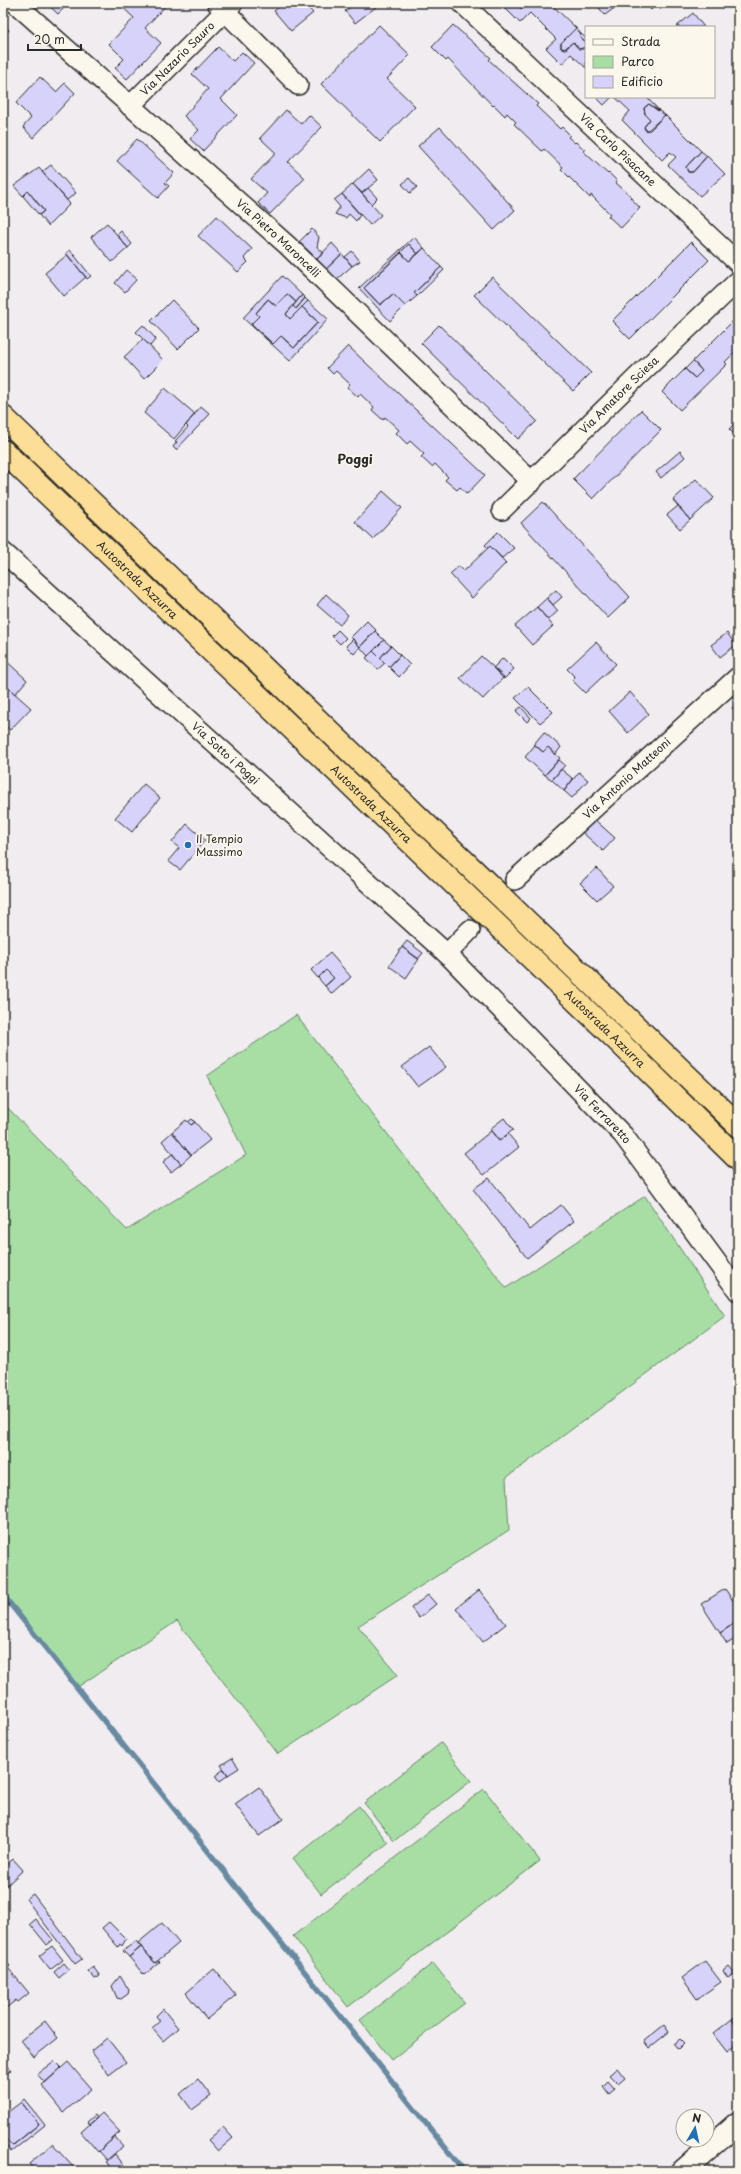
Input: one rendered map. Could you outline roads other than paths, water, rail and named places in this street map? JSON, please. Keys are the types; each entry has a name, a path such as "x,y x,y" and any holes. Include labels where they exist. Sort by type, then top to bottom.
{"highway":[{"path":"3,417 738,1125"},
{"name":"Autostrada Azzurra","path":"3,451 738,1159"}],"main road":[{"path":"683,2171 738,2123"}],"street":[{"name":"Via Pietro Maroncelli","path":"15,3 287,245 532,482"},
{"name":"Via Carlo Pisacane","path":"462,3 738,263"},
{"name":"Via Nazario Sauro","path":"130,106 225,5"},
{"path":"225,5 298,85"},
{"name":"Via Amatore Sciesa","path":"502,510 638,376 738,281"},
{"name":"Via Sotto i Poggi","path":"3,552 448,954"},
{"name":"Via Antonio Matteoni","path":"515,880 738,677"},
{"path":"448,954 470,930"},
{"name":"Via Ferraretto","path":"448,954 623,1135 738,1291"}],"waterway":[{"path":"3,1595 464,2171"}],"tunnel":[{"path":"470,930 515,880"}],"place":[{"name":"Il Tempio Massimo","path":"188,845"}],"district":[{"name":"Poggi","path":"355,459"}]}
